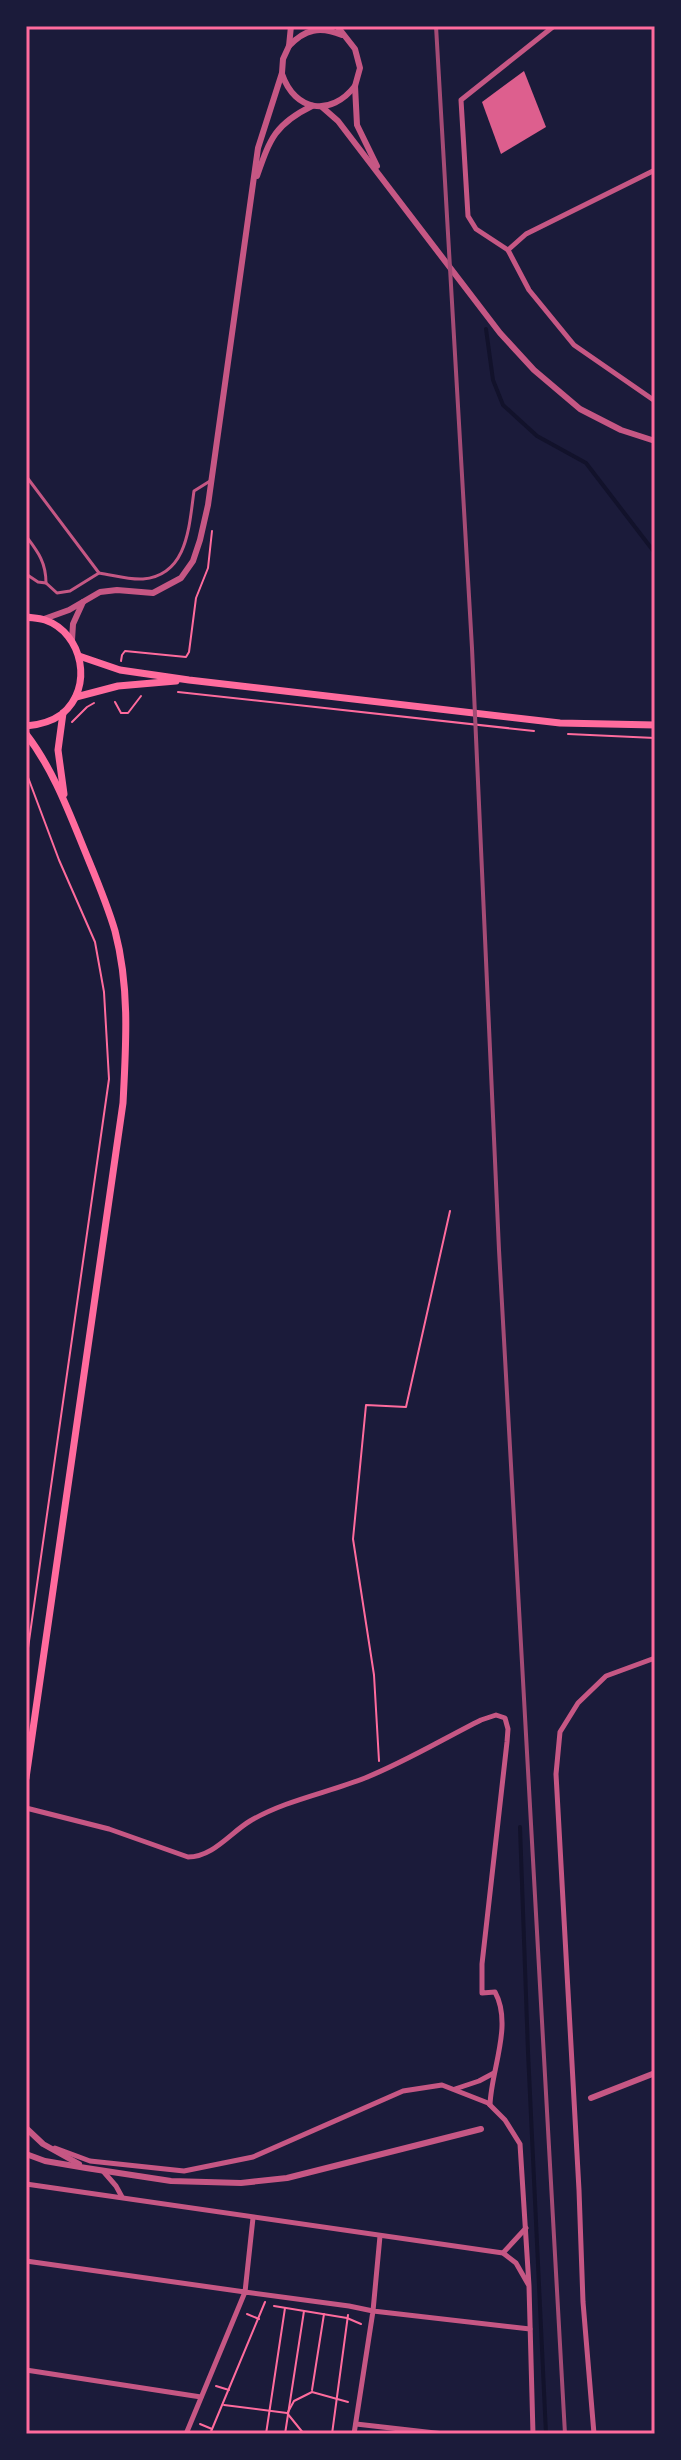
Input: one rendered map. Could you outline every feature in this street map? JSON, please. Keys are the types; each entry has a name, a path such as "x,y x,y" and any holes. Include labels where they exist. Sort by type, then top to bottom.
{"main road":[{"path":"26,617 44,619 60,627 72,640 79,656 81,677 76,697 63,713 43,724 26,726"},
{"path":"79,656 120,670 189,680 560,723 655,725"},
{"path":"76,697 118,686 189,680"},
{"path":"63,713 58,750 65,801"},
{"path":"26,734 65,801 115,930 128,1027 123,1103 26,1778"}],"street":[{"path":"289,46 291,26"},
{"path":"337,26 355,49 360,68 355,86 357,125 384,180"},
{"path":"554,26 461,100 468,216 476,229 508,250 529,290 574,345 655,401"},
{"path":"44,619 69,610 100,592 153,593 181,578 193,561 208,505 258,148 282,73 283,59 299,35 313,29 328,29 342,35"},
{"path":"282,73 287,88 298,99 312,106 335,104 347,97 355,86"},
{"path":"252,191 273,135 294,114 312,106"},
{"path":"322,107 338,121 500,333 534,370 580,409 621,430 655,441"},
{"path":"508,250 526,234 655,170"},
{"path":"72,640 73,624 83,601"},
{"path":"594,2434 583,2302 556,1774 560,1732 578,1703 606,1676 655,1658"},
{"path":"26,1808 109,1829 188,1857 197,1857 217,1847 243,1825 269,1810 365,1778 481,1720 496,1715 505,1718 507,1742 482,1964 482,1993 495,1992 500,2002 498,2063 490,2083 490,2105"},
{"path":"453,2090 494,2072"},
{"path":"591,2098 655,2073"},
{"path":"43,2144 90,2161 184,2171 253,2157 403,2091 442,2085 490,2105 505,2120 520,2144 529,2286 533,2434"},
{"path":"26,2128 43,2144 86,2168"},
{"path":"26,2154 45,2161 171,2181 241,2183 287,2178 481,2129"},
{"path":"103,2171 123,2198"},
{"path":"26,2184 503,2253 516,2263 529,2286"},
{"path":"186,2434 245,2292 253,2218"},
{"path":"503,2253 526,2228"},
{"path":"354,2434 373,2311 380,2235"},
{"path":"26,2261 373,2311 530,2329"},
{"path":"26,2370 201,2397"},
{"path":"356,2424 444,2434"}],"lane":[{"path":"26,476 99,573"},
{"path":"26,574 46,583 57,593 70,591 99,573 142,579 174,566 185,546 194,491 210,481"},
{"path":"26,536 43,559 46,583"}],"path":[{"path":"120,670 125,651 186,657 189,652 196,598 208,568 213,535 208,505"},
{"path":"118,686 115,702 121,713 128,713 144,693"},
{"path":"173,692 187,691 533,731"},
{"path":"71,723 87,707 100,701"},
{"path":"561,734 655,738"},
{"path":"26,772 59,860 95,942 104,992 109,1079 26,1662"},
{"path":"379,1771 374,1675 353,1539 366,1405 406,1407 450,1211"},
{"path":"210,2434 267,2296"},
{"path":"265,2304 324,2313 370,2326"},
{"path":"332,2434 349,2306"},
{"path":"266,2434 285,2308"},
{"path":"238,2311 259,2319"},
{"path":"285,2434 304,2311"},
{"path":"312,2392 324,2313"},
{"path":"207,2383 229,2390"},
{"path":"287,2413 294,2401 312,2392 359,2404"},
{"path":"223,2405 287,2413 304,2434"},
{"path":"192,2420 212,2429"},
{"path":"316,2434 338,2434"}],"building":[{"path":"524,71 546,127 501,154 482,102"}],"waterway":[{"path":"486,329 493,380 503,405 537,436 586,463 655,553"},
{"path":"520,1827 546,2434"}],"railway":[{"path":"436,26 472,648 499,1250 565,2434"}]}
